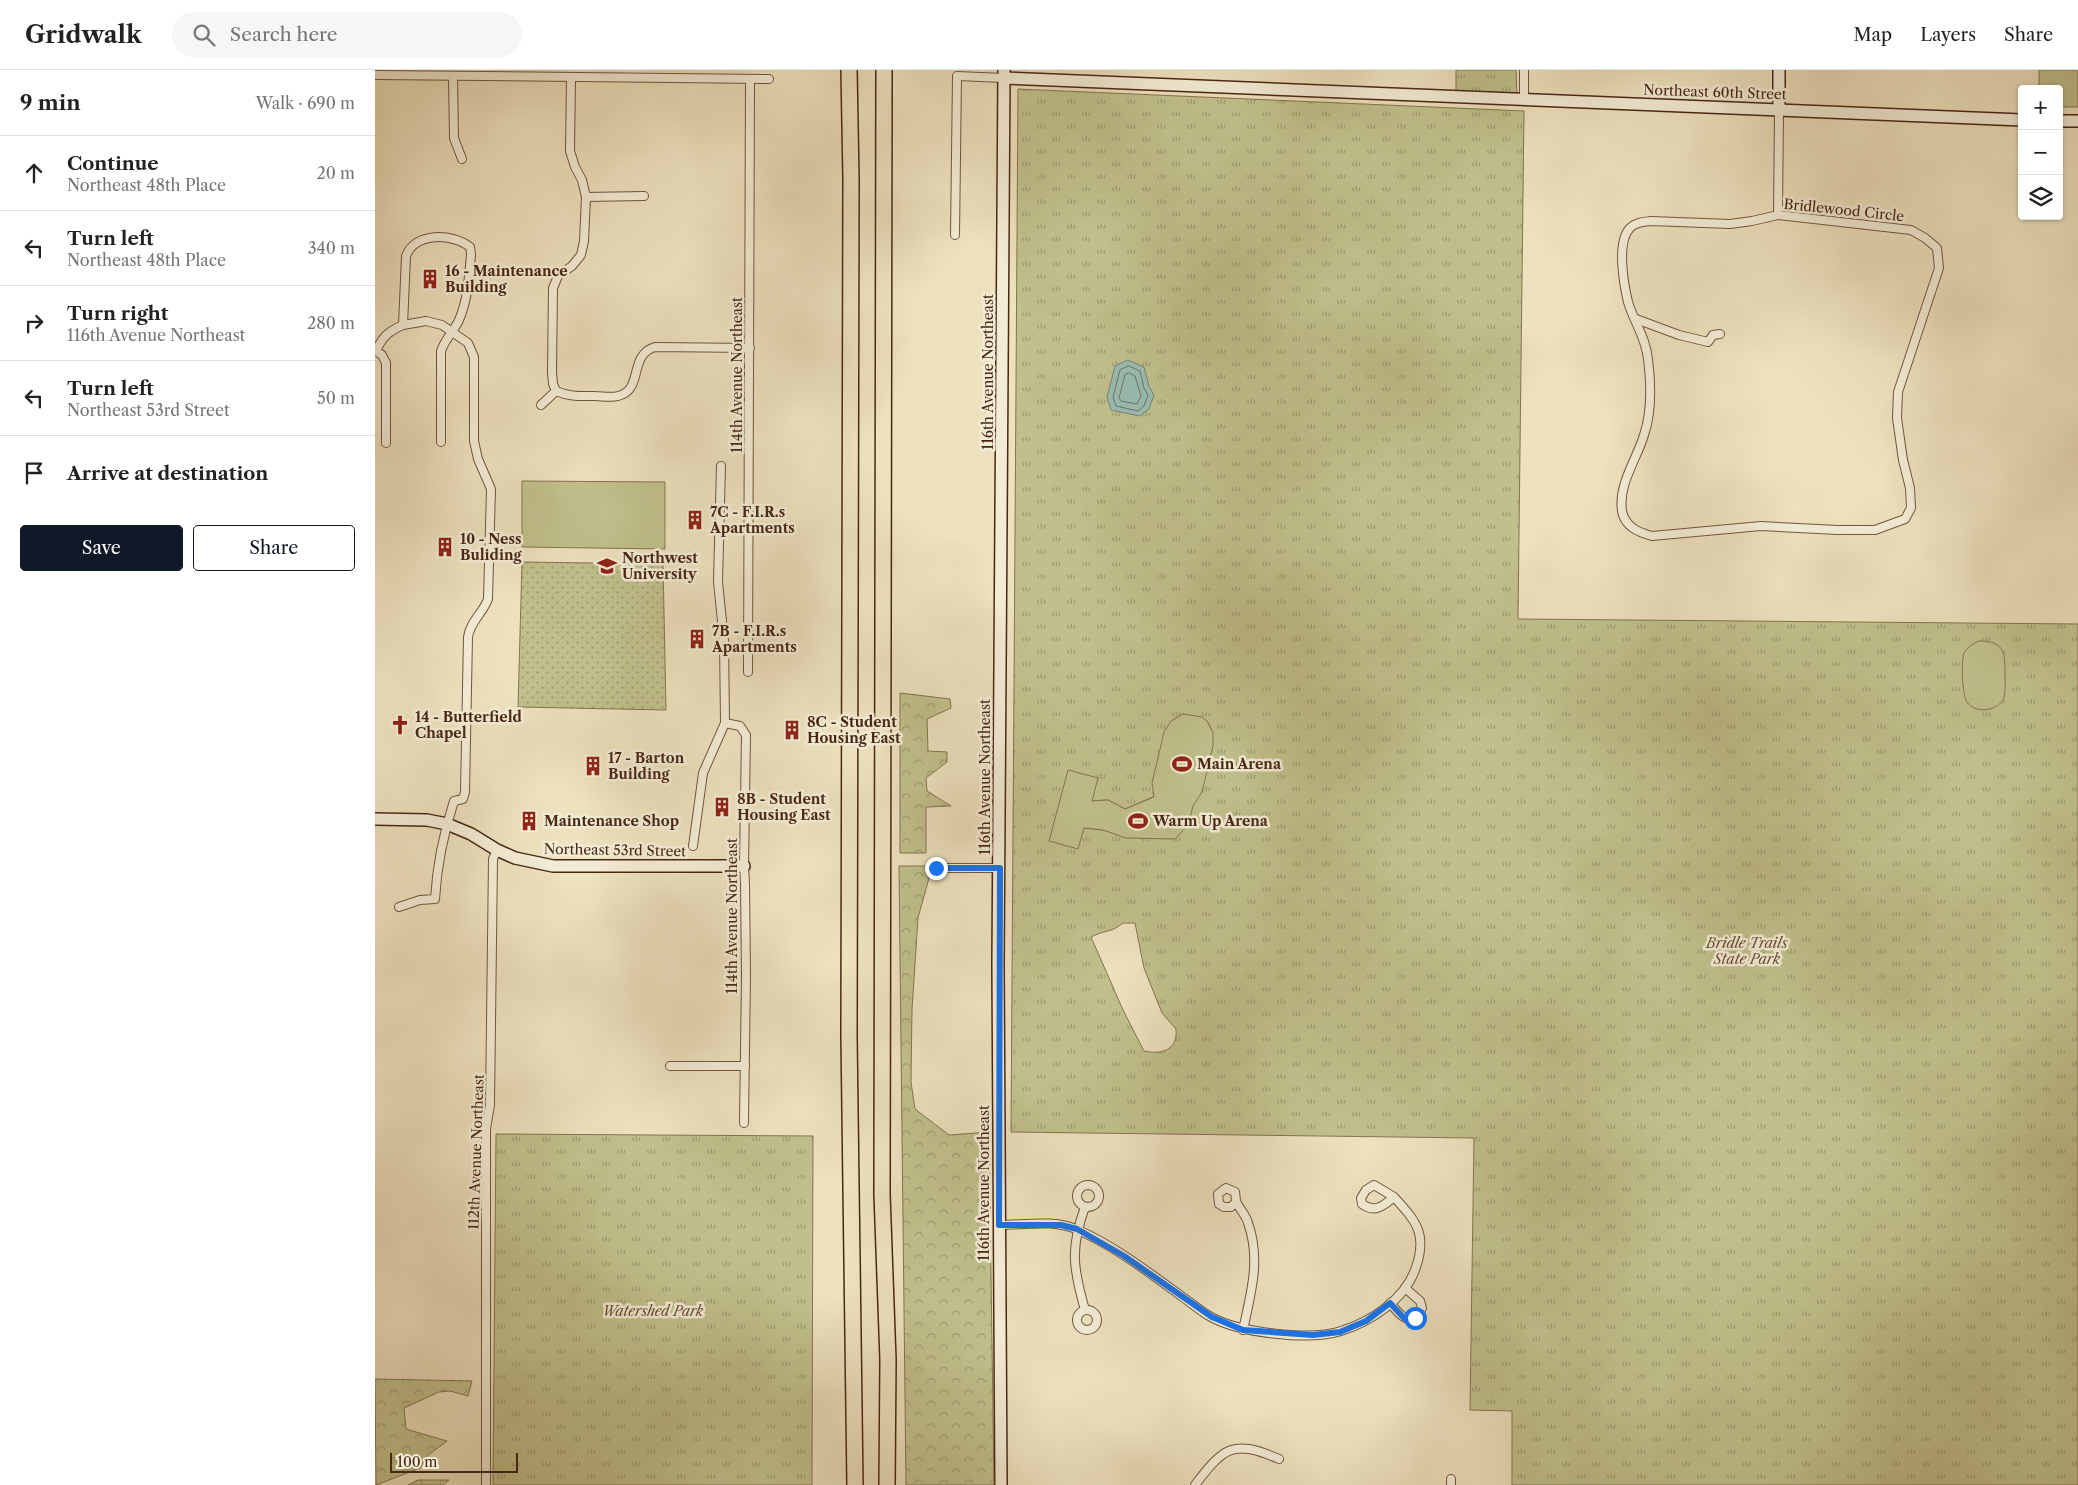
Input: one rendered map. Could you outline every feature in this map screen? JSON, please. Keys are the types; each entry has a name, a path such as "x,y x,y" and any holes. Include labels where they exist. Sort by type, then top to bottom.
{"highway":[{"path":"849,70 851,189 849,1036 855,1485"},
{"path":"884,70 882,883 883,1194 887,1360 887,1485"}],"street":[{"path":"1524,70 1524,99"},
{"path":"1778,215 1779,70"},
{"path":"375,75 403,72 453,76 498,73 571,78 769,79"},
{"name":"Northeast 60th Street","path":"955,235 957,76 1004,74 2018,120"},
{"name":"116th Avenue Northeast","path":"1001,1485 999,1225 1004,74"},
{"path":"453,76 454,138 461,159"},
{"path":"571,78 570,151 582,180 586,197 584,241 581,255 572,266 558,276 553,288 552,372 553,384 557,391 568,396 617,396 627,393 632,385 640,356 646,349 655,347 749,348"},
{"name":"114th Avenue Northeast","path":"748,672 750,79"},
{"path":"2063,121 2078,121"},
{"path":"586,197 644,196"},
{"name":"Bridlewood Circle","path":"1778,215 1911,230 1925,238 1937,248 1939,268 1897,392 1897,418 1903,460 1910,488 1911,508 1905,519 1875,530 1856,531 1761,526 1652,536 1632,528 1622,511 1622,498 1629,470 1645,434 1649,406 1648,358 1636,319 1629,304 1622,273 1624,244 1629,229 1639,222 1684,221 1706,224 1730,224 1778,215"},
{"path":"403,325 406,256 409,247 417,241 427,238 463,242 469,247 471,254 465,306 453,330 444,342 441,351 441,442"},
{"path":"1636,319 1679,335 1708,342 1713,334 1720,334"},
{"path":"386,443 386,363 382,355 375,351 381,339 390,331 403,325 426,321 443,325 453,330 468,343 474,358 474,441 478,459 491,489 489,599 484,610 469,630 465,792 463,799 454,801 447,824 437,865 435,900 420,900 399,906"},
{"path":"541,405 557,391"},
{"path":"693,846 703,773 725,723 724,641 718,582 721,466"},
{"name":"114th Avenue Northeast","path":"725,723 740,726 746,735 744,1123"},
{"name":"Northeast 53rd Street","path":"375,819 427,820 447,824 471,834 497,850 515,858 553,866 744,866"},
{"name":"112th Avenue Northeast","path":"486,1485 486,1129 490,1105 493,859 497,850"},
{"path":"936,868 1000,868"},
{"path":"670,1066 745,1066"},
{"path":"999,1225 1061,1225 1077,1229 1124,1256 1212,1317 1243,1330 1313,1335 1340,1332 1366,1321 1399,1297 1414,1273 1422,1245 1420,1232 1414,1220 1394,1197"},
{"path":"1236,1202 1248,1221 1255,1254 1253,1284 1243,1330"},
{"path":"1085,1206 1077,1229 1074,1246 1075,1270 1085,1310"},
{"path":"1390,1303 1404,1318 1411,1319 1418,1316 1422,1308 1420,1301 1405,1288"},
{"path":"1195,1485 1213,1462 1229,1450 1247,1448 1261,1451 1279,1459"}],"green space":[{"path":"1456,70 1516,70 1517,95 1456,91"},
{"path":"2039,70 2078,70 2078,107 2063,107 2063,85 2039,85"},
{"name":"Bridle Trails State Park","path":"1018,89 1524,111 1518,619 2078,624 2078,1485 1512,1485 1512,1411 1470,1410 1474,1138 1011,1132","holes":["1183,714 1207,721 1213,739 1209,763 1193,805 1114,833 1084,828 1091,801 1108,800 1125,809 1155,796 1153,794 1171,721","1123,923 1135,923 1144,968 1162,1013 1176,1029 1174,1042 1163,1051 1144,1051 1123,1010 1091,937"]},
{"path":"522,481 665,482 665,549 522,547"},
{"path":"522,562 663,564 666,710 518,707"},
{"path":"1979,641 1994,643 1999,646 2005,662 2005,695 2003,700 1996,707 1985,710 1975,708 1967,702 1963,686 1964,653 1970,646"},
{"path":"900,693 950,699 951,708 927,719 928,751 947,752 947,762 926,778 927,791 951,806 926,807 926,853 900,853"},
{"path":"1183,714 1202,717 1207,721 1213,733 1213,746 1202,792 1193,806 1188,825 1175,839 1126,838 1103,830 1084,828 1078,849 1049,841 1068,770 1098,778 1092,801 1108,800 1125,809 1154,797 1152,783 1164,732 1171,721"},
{"path":"899,866 930,866 929,878 918,918 912,1009 911,1082 915,1109 949,1135 989,1132 994,1485 906,1485"},
{"name":"Watershed Park","path":"496,1134 813,1136 812,1485 493,1485"},
{"path":"375,1379 472,1381 468,1396 450,1391 439,1392 404,1408 406,1429 447,1441 427,1456 420,1468 376,1485"},
{"path":"418,1480 449,1480 443,1485 408,1485"}],"water":[{"path":"1128,360 1144,367 1149,386 1154,395 1149,409 1140,416 1111,410 1107,397 1115,366"}],"place":[{"name":"16 - Maintenance Building","path":"430,279"},
{"name":"7C - F.I.R.s Apartments","path":"695,520"},
{"name":"10 - Ness Buliding","path":"445,547"},
{"name":"Northwest University","path":"607,566"},
{"name":"7B - F.I.R.s Apartments","path":"697,639"},
{"name":"14 - Butterfield Chapel","path":"400,725"},
{"name":"8C - Student Housing East","path":"792,730"},
{"name":"Main Arena","path":"1182,764"},
{"name":"17 - Barton Building","path":"593,766"},
{"name":"8B - Student Housing East","path":"722,807"},
{"name":"Maintenance Shop","path":"529,821"},
{"name":"Warm Up Arena","path":"1138,821"}],"route":[{"path":"936,868 1000,868 998,1021 999,1225 1061,1225 1077,1229 1124,1256 1212,1317 1243,1330 1313,1335 1340,1332 1366,1321 1390,1303 1404,1318 1415,1318"}]}
